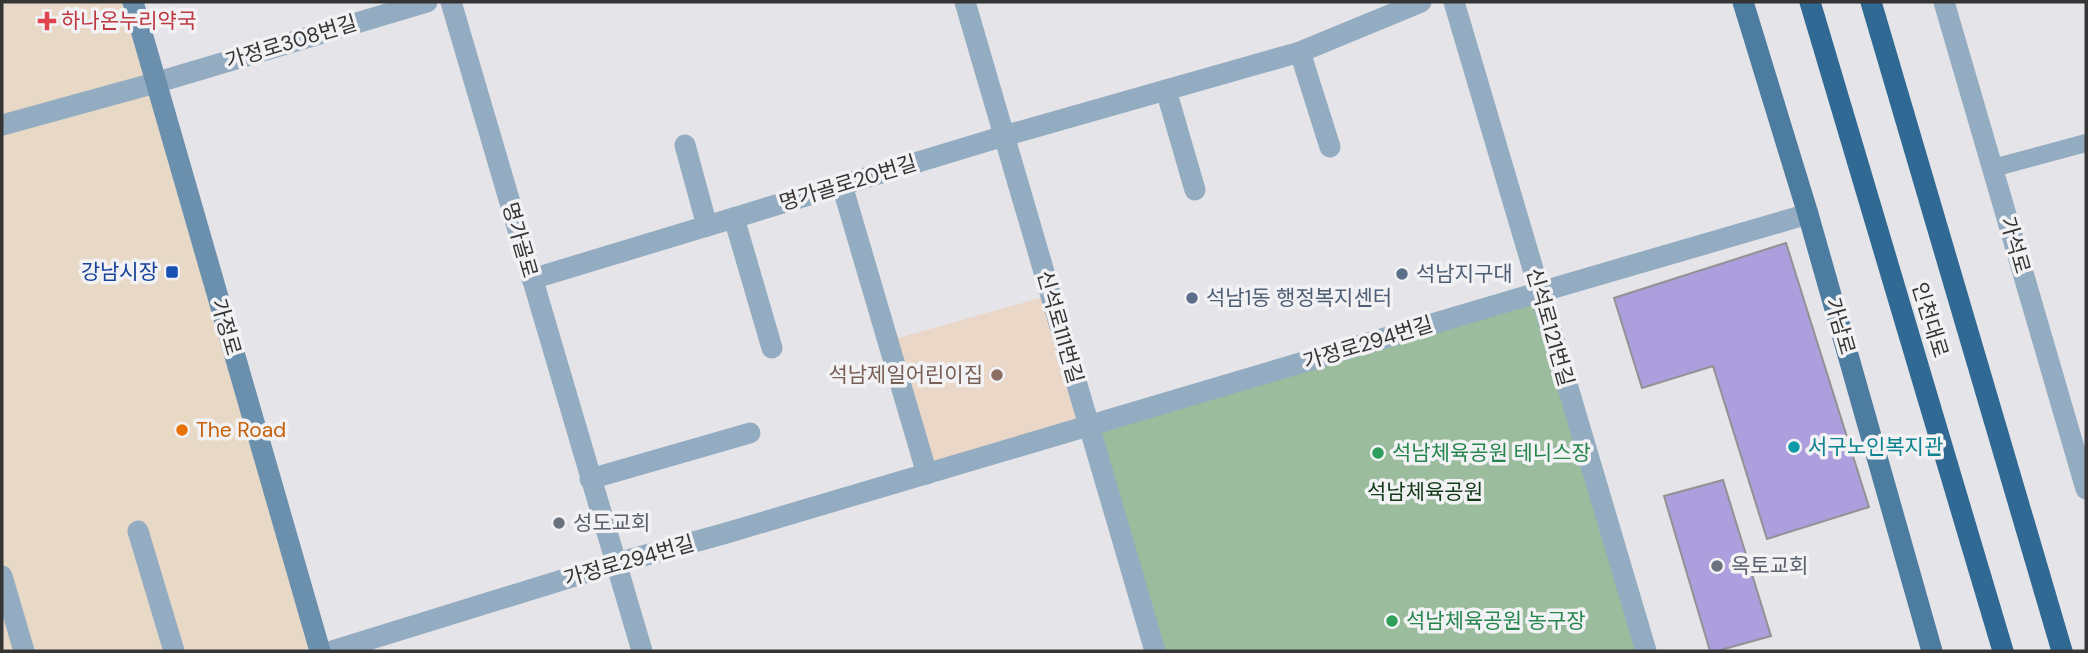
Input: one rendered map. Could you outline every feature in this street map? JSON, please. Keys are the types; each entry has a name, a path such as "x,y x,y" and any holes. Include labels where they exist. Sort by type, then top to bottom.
{"highway":[{"name":"인천대로","path":"1810,2 2003,651"},
{"name":"인천대로","path":"1871,2 2062,651"}],"main road":[{"name":"가남로","path":"1744,2 1808,214 1932,651"}],"street":[{"name":"가정로","path":"133,2 320,651"},
{"name":"가정로308번길","path":"2,125 155,83 427,2"},
{"name":"명가골로","path":"451,2 642,651"},
{"name":"신석로111번길","path":"965,2 1155,651"},
{"name":"명가골로20번길","path":"532,279 1004,136 1300,52 1421,2"},
{"name":"신석로121번길","path":"1454,2 1646,651"},
{"name":"가석로","path":"1944,2 2086,489"},
{"path":"1300,52 1329,147"},
{"path":"1166,90 1195,190"},
{"path":"685,145 708,226"},
{"path":"842,186 928,474"},
{"name":"가정로294번길","path":"332,651 617,563 1808,214"},
{"path":"734,218 772,348"},
{"path":"590,479 750,433"},
{"path":"138,531 174,651"},
{"path":"2,576 24,651"}],"lane":[{"path":"1993,168 2086,143"}],"shaded area":[{"name":"강남시장","path":"2,2 122,2 309,648 299,651 2,651"},
{"path":"1050,295 1089,426 927,474 888,341"}],"green space":[{"name":"석남체육공원","path":"1540,292 1643,651 1155,651 1089,426"}],"building":[{"name":"서구노인복지관","path":"1786,243 1869,507 1767,539 1713,366 1642,388 1614,298"},
{"name":"옥토교회","path":"1723,480 1771,636 1710,651 1664,496"}],"place":[{"name":"하나온누리약국","path":"47,21"},
{"name":"강남시장","path":"172,272"},
{"name":"석남지구대","path":"1402,274"},
{"name":"석남1동 행정복지센터","path":"1192,298"},
{"name":"석남제일어린이집","path":"997,375"},
{"name":"The Road","path":"182,430"},
{"name":"서구노인복지관","path":"1794,447"},
{"name":"석남체육공원 테니스장","path":"1378,453"},
{"name":"성도교회","path":"559,523"},
{"name":"옥토교회","path":"1717,566"},
{"name":"석남체육공원 농구장","path":"1392,621"}]}
